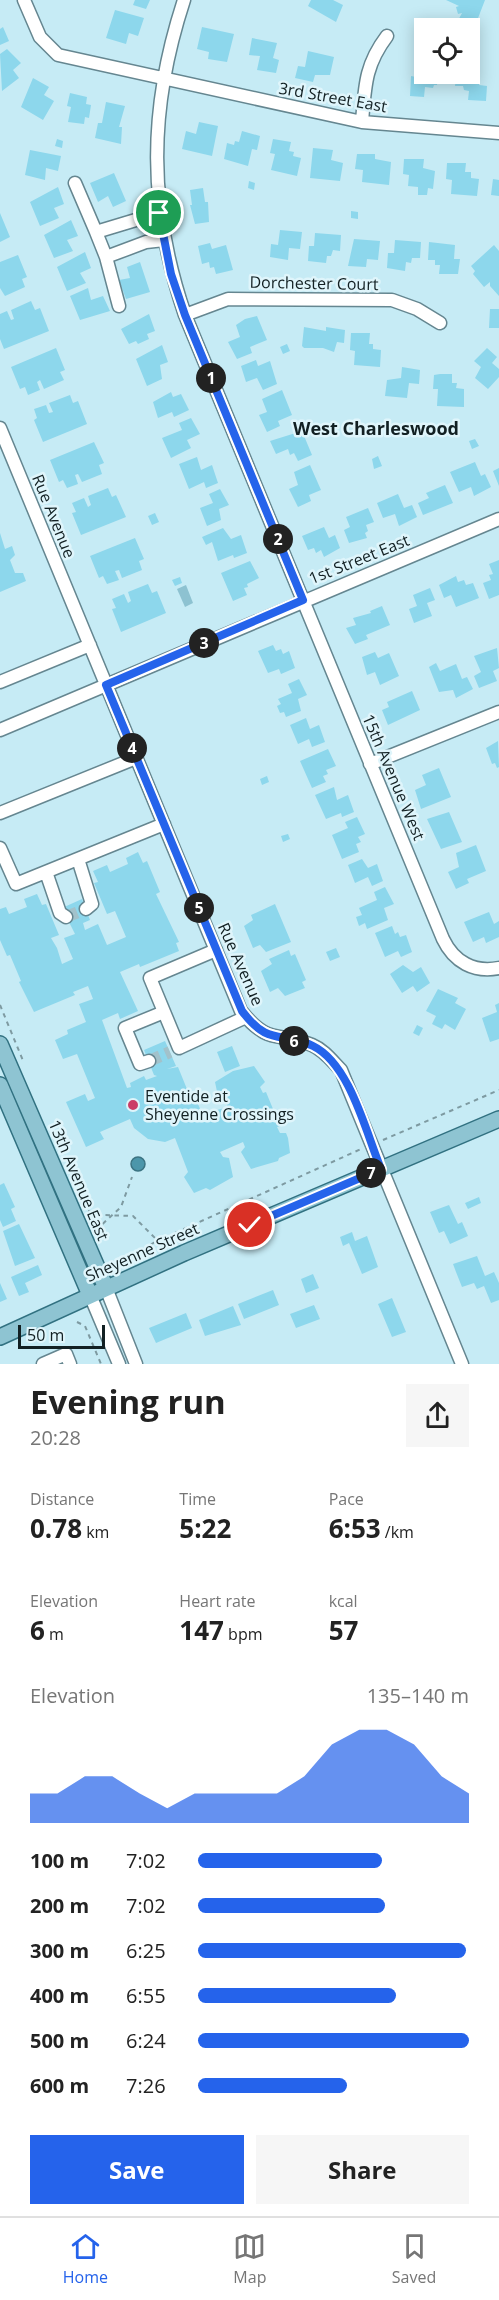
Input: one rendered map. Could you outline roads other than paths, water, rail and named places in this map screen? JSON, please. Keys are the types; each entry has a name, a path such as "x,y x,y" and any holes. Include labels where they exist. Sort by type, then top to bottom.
{"main road":[{"name":"13th Avenue East","path":"0,1044 106,1288"},
{"path":"0,1085 90,1295"},
{"name":"Sheyenne Street","path":"0,1337 106,1288 499,1119"}],"street":[{"name":"3rd Street East","path":"24,0 40,37 58,55 162,80 362,122 499,133"},
{"name":"15th Avenue West","path":"184,0 162,80 155,158 159,213 171,274 185,315 449,952 461,962 474,968 499,968"},
{"path":"362,122 366,74 376,51 387,36"},
{"path":"75,183 106,257 119,306"},
{"path":"96,232 159,213"},
{"path":"106,257 146,242 164,240"},
{"name":"Dorchester Court","path":"185,315 228,298 392,300 417,309 440,323"},
{"name":"Rue Avenue","path":"0,428 3,443 246,1017 269,1036 313,1046 327,1056 340,1070 462,1364"},
{"name":"1st Street East","path":"0,729 499,519"},
{"path":"0,682 90,645"},
{"path":"370,764 499,712"},
{"path":"0,813 136,758"},
{"path":"0,848 16,884 164,824"},
{"path":"78,859 92,904 86,909"},
{"path":"46,872 60,913 66,917"},
{"path":"216,950 150,978 164,1012 175,1050 246,1017"},
{"path":"149,1061 140,1064 125,1028 164,1012"},
{"name":"13th Avenue East","path":"106,1288 136,1364"},
{"path":"90,1295 119,1364"},
{"path":"43,1364 66,1354 70,1364"}],"tunnel":[{"path":"66,917 86,909"},
{"path":"149,1061 170,1052"}],"place":[{"name":"Eventide at Sheyenne Crossings","path":"133,1105"}],"district":[{"name":"West Charleswood","path":"376,428"}]}
